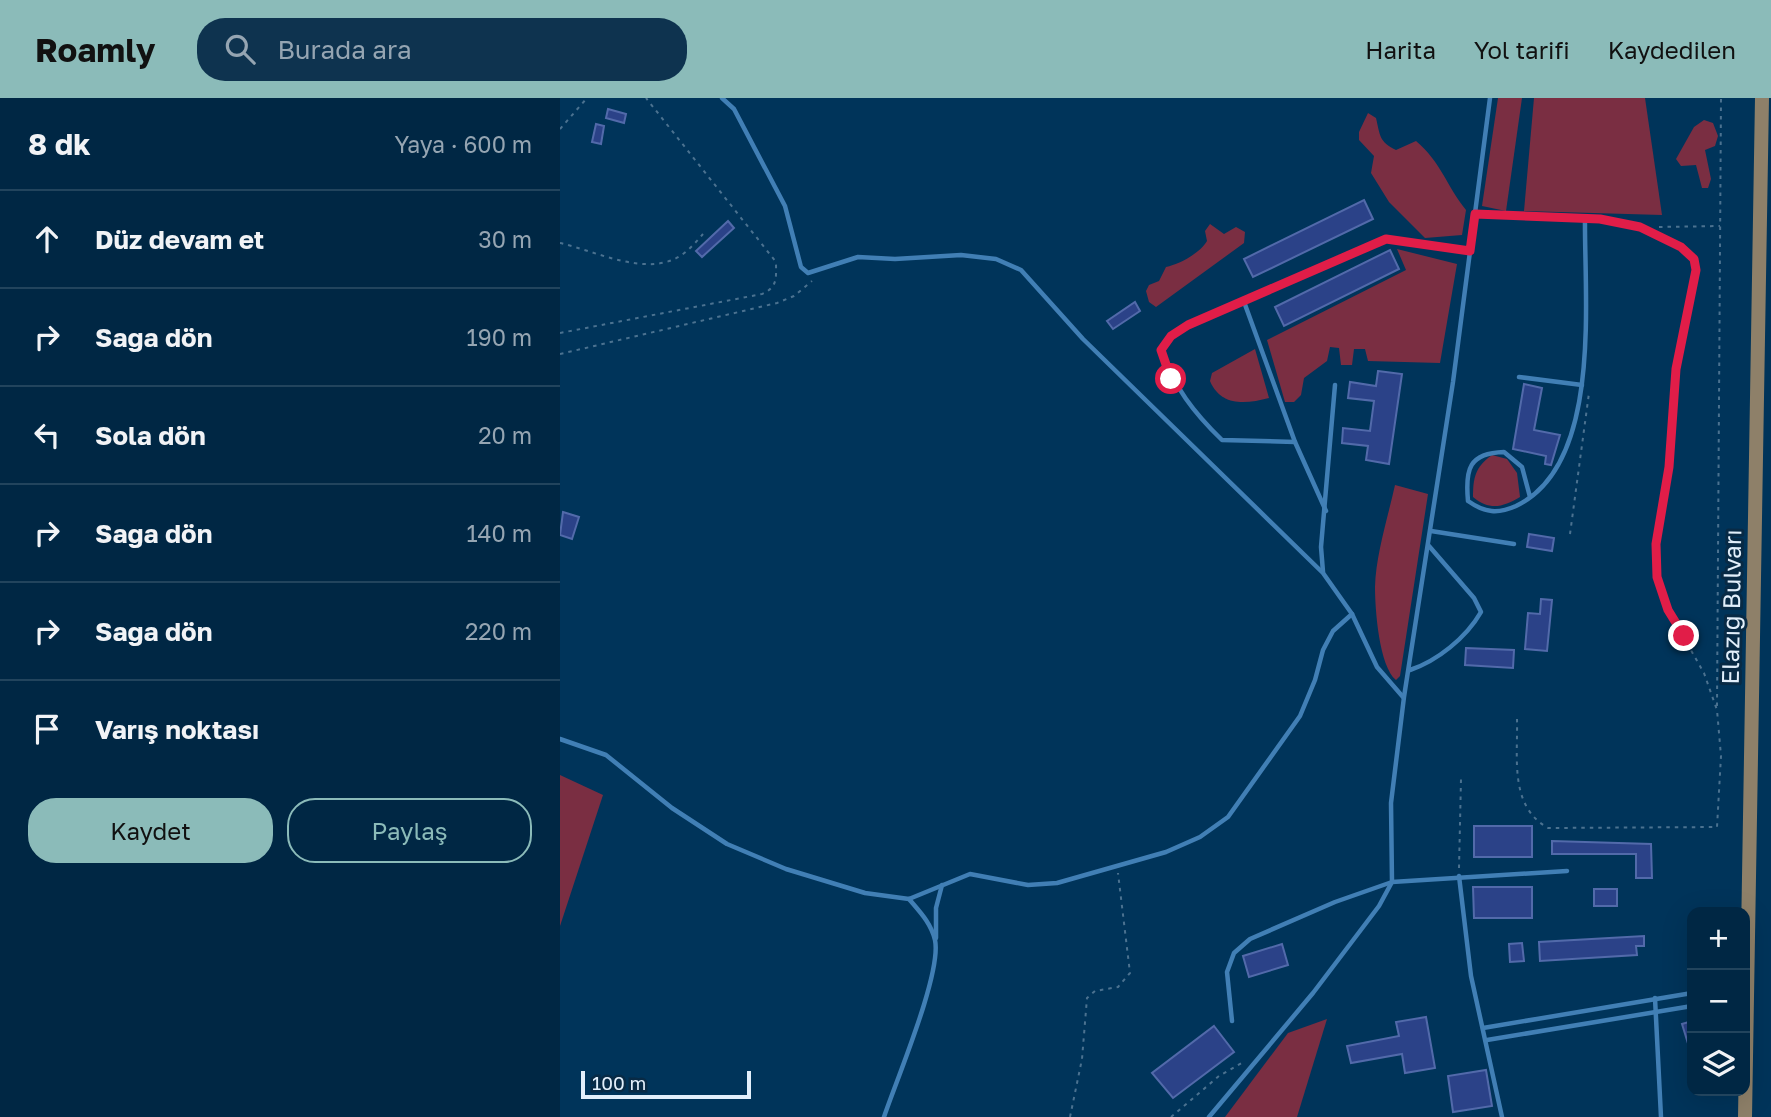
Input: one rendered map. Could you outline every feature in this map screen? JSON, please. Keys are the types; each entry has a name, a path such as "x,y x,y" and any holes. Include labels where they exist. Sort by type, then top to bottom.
{"main road":[{"name":"Elazığ Bulvarı","path":"1745,1117 1762,98"}],"lane":[{"path":"722,98 734,109 785,206 800,267 808,273 859,257 895,259 961,255 996,259 1021,270 1083,339 1323,573 1352,614 1377,667 1404,697"},
{"path":"1209,1117 1371,917 1392,882 1391,803 1404,697 1429,545 1490,98"},
{"path":"1475,214 1585,218 1640,227 1681,247"},
{"path":"1530,497 1522,467 1504,452 1488,453 1472,462 1466,479 1468,501 1479,509 1500,513 1530,497 1556,472 1577,415 1582,385 1585,218"},
{"path":"1295,442 1222,440 1195,414 1171,379 1161,350 1171,336 1243,299 1386,239 1470,251"},
{"path":"1243,299 1295,442 1326,511"},
{"path":"1519,377 1582,385"},
{"path":"1323,573 1321,547 1335,385"},
{"path":"1431,531 1514,544"},
{"path":"1410,670 1430,664 1474,624 1480,612 1474,598 1429,545"},
{"path":"560,739 606,755 672,808 727,844 786,869 865,894 909,899 970,874 1028,886 1057,883 1166,852 1200,837 1228,817 1300,716 1315,680 1323,650 1333,631 1352,614"},
{"path":"1233,1021 1227,972 1234,953 1250,939 1335,902 1392,882 1567,871"},
{"path":"1459,876 1471,976 1502,1117"},
{"path":"884,1117 933,971 936,908 942,884"},
{"path":"909,899 929,923 936,943"},
{"path":"1483,1028 1687,994"},
{"path":"1656,998 1661,1117"},
{"path":"1487,1040 1687,1007"}],"path":[{"path":"560,128 587,98"},
{"path":"560,333 762,294 772,290 776,281 776,262 646,98"},
{"path":"1517,719 1518,788 1526,810 1548,828 1717,827 1721,756 1717,710 1721,98"},
{"path":"1640,227 1720,226"},
{"path":"560,243 625,261 650,264 683,254 704,234"},
{"path":"1681,247 1694,259 1696,270 1676,369 1669,467 1656,544 1657,577 1668,610 1704,673 1717,710"},
{"path":"560,354 777,303 807,286 819,271"},
{"path":"1570,534 1589,400 1589,392 1582,385"},
{"path":"1459,876 1461,779"},
{"path":"1070,1117 1079,1079 1087,998 1095,991 1118,987 1130,973 1117,865"},
{"path":"1171,1117 1219,1076 1265,1049"}],"shaded area":[{"path":"1498,98 1522,98 1506,211 1482,206"},
{"path":"1534,98 1645,98 1662,215 1524,211"},
{"path":"1368,113 1376,118 1381,137 1390,147 1396,150 1416,141 1432,157 1466,210 1462,235 1425,238 1389,202 1371,173 1374,156 1359,140 1359,132"},
{"path":"1704,120 1713,123 1718,136 1715,146 1705,150 1711,179 1708,188 1702,188 1696,165 1681,166 1676,159 1694,127"},
{"path":"1210,224 1224,234 1236,227 1245,232 1244,243 1156,307 1149,302 1146,291 1149,285 1159,281 1166,267 1183,261 1200,250 1207,241 1205,231"},
{"path":"1397,249 1457,264 1440,363 1368,361 1365,349 1354,349 1352,365 1341,365 1339,348 1330,347 1327,361 1304,378 1301,395 1294,402 1285,402 1267,340 1406,270"},
{"path":"1255,349 1269,398 1252,402 1227,399 1210,381 1212,373"},
{"path":"1492,455 1507,459 1517,473 1520,497 1496,506 1485,504 1473,497 1476,473"},
{"path":"1395,485 1428,494 1400,676 1396,680 1390,673 1382,650 1375,587 1380,549"},
{"path":"560,775 603,795 560,926"},
{"path":"1327,1019 1297,1117 1225,1117 1288,1033"}],"building":[{"path":"608,109 626,114 624,123 606,118"},
{"path":"596,124 604,126 601,144 592,142"},
{"path":"1364,200 1373,219 1253,277 1244,259"},
{"path":"728,221 734,228 702,257 696,251"},
{"path":"1390,250 1399,269 1284,326 1275,307"},
{"path":"1135,302 1140,311 1113,329 1107,321"},
{"path":"1378,371 1402,374 1389,464 1366,460 1368,446 1342,443 1343,428 1370,431 1374,401 1348,398 1350,382 1376,386"},
{"path":"1524,384 1542,388 1534,430 1560,435 1551,465 1545,464 1546,456 1513,449"},
{"path":"563,512 579,517 572,539 560,535"},
{"path":"1529,534 1554,538 1552,551 1527,547"},
{"path":"1541,599 1552,600 1547,651 1525,649 1528,613 1540,614"},
{"path":"1466,648 1514,650 1513,668 1465,665"},
{"path":"1474,826 1532,826 1532,857 1474,857"},
{"path":"1552,841 1651,844 1652,878 1636,878 1636,854 1552,854"},
{"path":"1473,887 1532,887 1532,918 1474,918"},
{"path":"1594,889 1617,889 1617,906 1594,906"},
{"path":"1644,936 1644,946 1636,946 1637,955 1540,961 1539,942"},
{"path":"1522,943 1524,961 1510,962 1509,944"},
{"path":"1282,944 1288,965 1249,977 1243,956"},
{"path":"1426,1017 1435,1068 1405,1073 1402,1054 1351,1063 1347,1046 1399,1036 1396,1022"},
{"path":"1687,1022 1687,1040 1682,1024"},
{"path":"1214,1026 1234,1052 1173,1098 1152,1073"},
{"path":"1486,1070 1492,1106 1453,1112 1448,1076"}],"route":[{"path":"1171,379 1161,350 1171,336 1188,325 1386,239 1470,251 1475,214 1600,219 1640,227 1681,247 1694,259 1696,270 1676,369 1669,467 1656,544 1657,577 1668,610 1684,636"}]}
